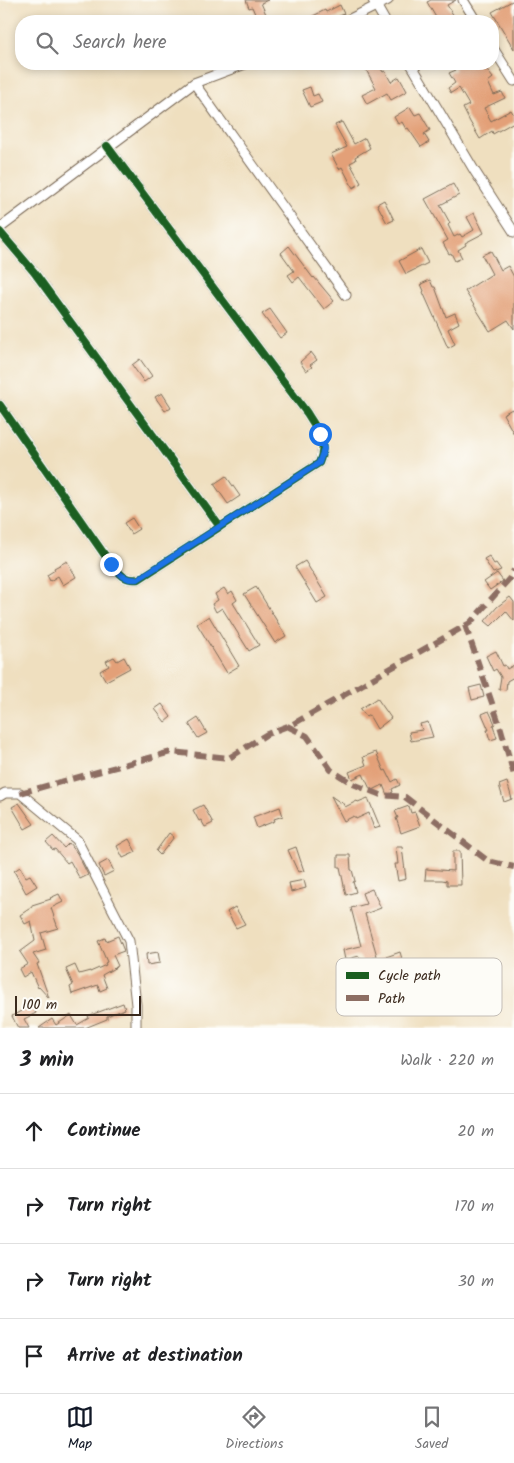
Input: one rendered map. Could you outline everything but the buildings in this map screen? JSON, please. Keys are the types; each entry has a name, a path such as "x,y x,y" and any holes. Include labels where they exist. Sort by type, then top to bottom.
{"street":[{"path":"356,15 375,3 388,0"},
{"path":"462,0 472,15"},
{"path":"375,3 382,15"},
{"path":"499,57 514,81"},
{"path":"220,526 34,272 0,230 107,146 194,83 229,70"},
{"path":"415,70 474,170 514,232"},
{"path":"194,83 346,296"},
{"path":"0,405 111,564 122,576 129,580 138,579 319,463 324,449 320,434 307,413 107,146"},
{"path":"2,792 20,793 77,840 129,941 136,1005 136,1028"}],"marked path":[{"path":"20,793 171,752 229,758 267,734 293,724 470,623 509,579 514,570"},
{"path":"465,625 501,729 514,775"},
{"path":"287,726 307,736 331,770 353,784 381,795 405,797 488,861 514,867"}],"cycle path":[{"path":"0,405 111,564 123,576 130,579 139,579 319,463 323,448 321,437 307,413 107,146"},
{"path":"0,232 34,272 220,527"}],"route":[{"path":"111,564 122,576 129,580 138,579 319,463 324,449 320,434"}]}
